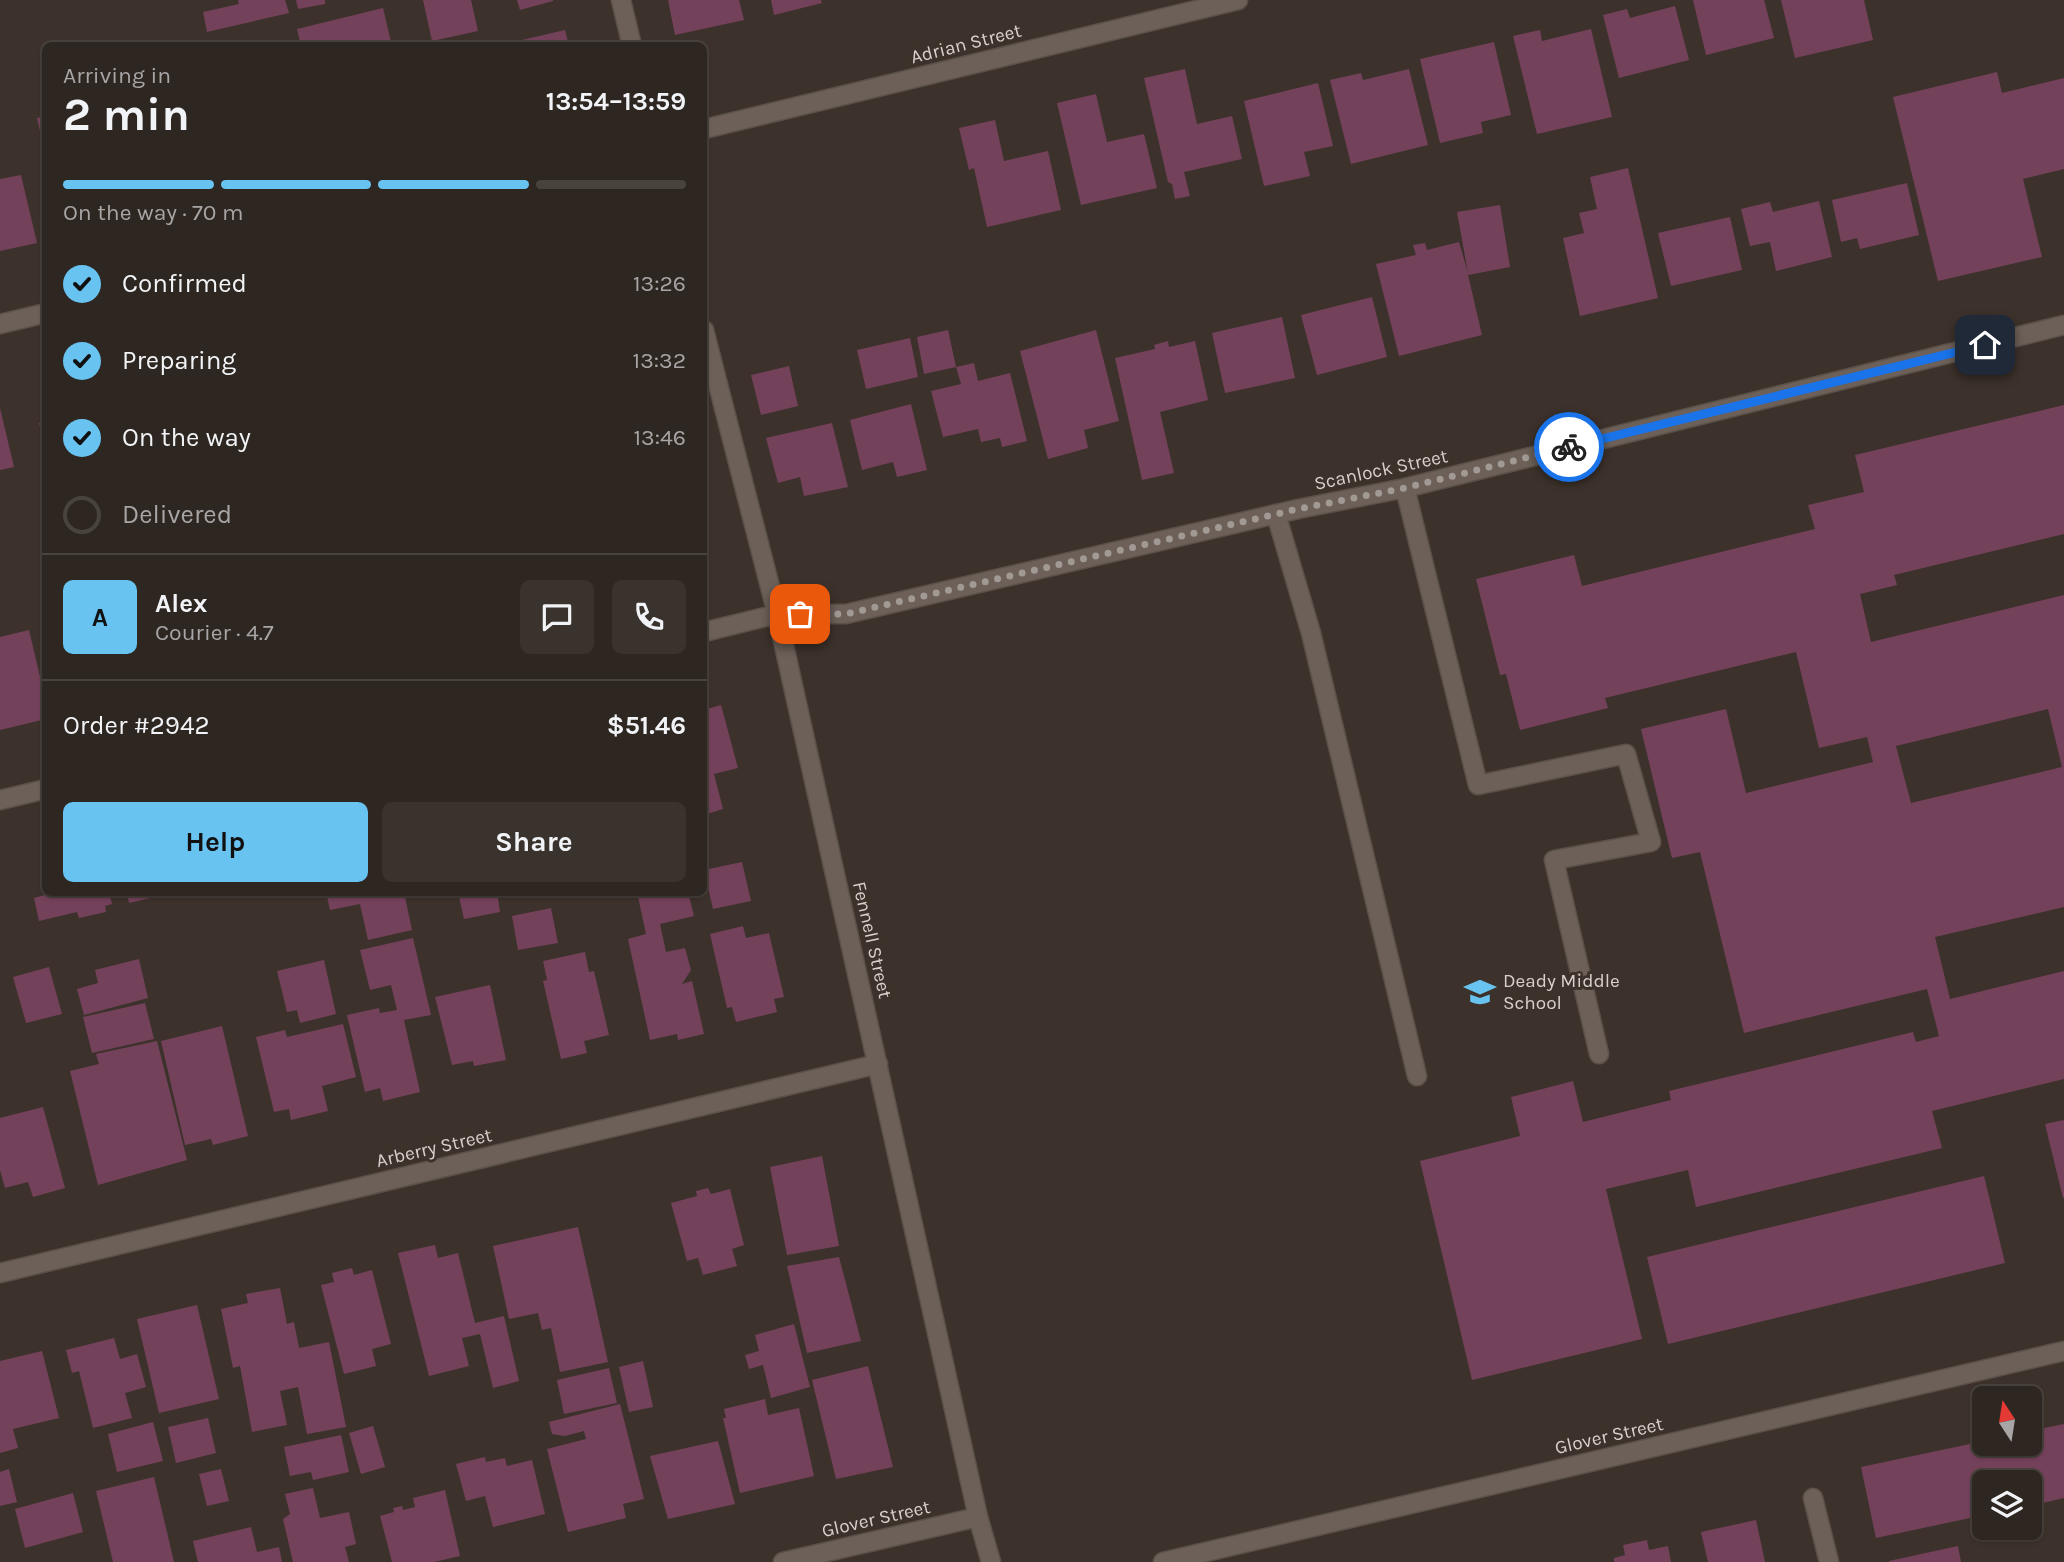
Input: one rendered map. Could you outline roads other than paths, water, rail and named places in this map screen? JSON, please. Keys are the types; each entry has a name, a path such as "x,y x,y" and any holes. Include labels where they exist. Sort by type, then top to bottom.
{"street":[{"path":"621,0 631,42"},
{"name":"Adrian Street","path":"707,128 1238,0"},
{"path":"0,324 42,314"},
{"name":"Scanlock Street","path":"707,631 777,614 846,614 1276,514 1405,488 2064,326"},
{"name":"Fennell Street","path":"707,342 777,614 978,1517 991,1562"},
{"path":"1405,488 1478,785 1626,754 1651,842 1554,860 1599,1054"},
{"path":"1276,514 1311,633 1417,1076"},
{"path":"0,800 42,790"},
{"name":"Arberry Street","path":"0,1273 878,1064"},
{"name":"Glover Street","path":"1163,1562 2064,1351"},
{"path":"1813,1497 1829,1562"},
{"name":"Glover Street","path":"783,1562 978,1517"}],"place":[{"name":"Deady Middle School","path":"1480,992"}]}
